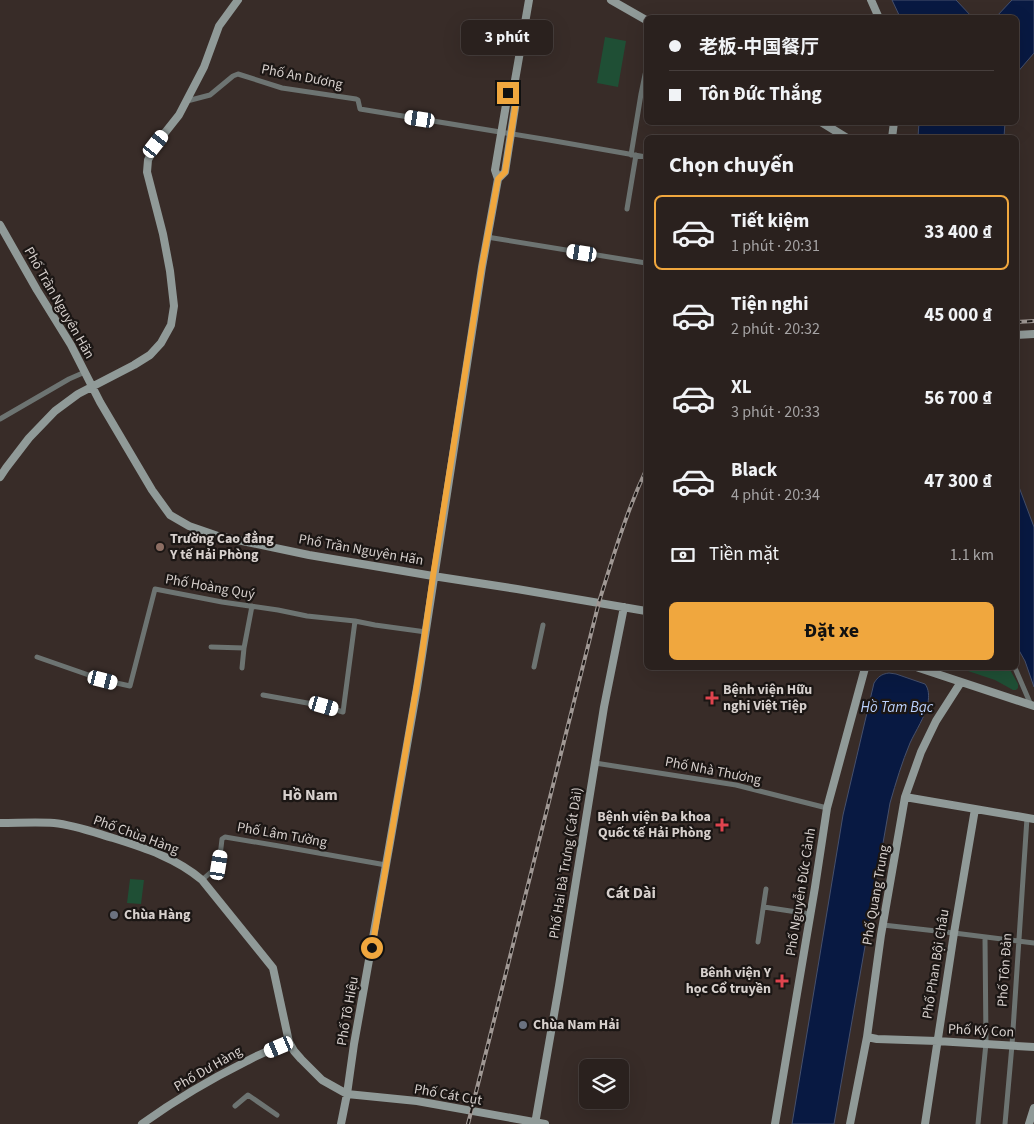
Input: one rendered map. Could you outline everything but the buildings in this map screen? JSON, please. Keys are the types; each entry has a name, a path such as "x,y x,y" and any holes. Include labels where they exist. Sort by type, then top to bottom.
{"main road":[{"path":"0,478 29,438 55,411 78,394 150,355 161,343 171,325 174,306 170,271 163,234 147,172 148,160 156,144 187,101 204,67 220,26 238,0"},
{"path":"514,86 508,93 495,170 498,179 505,172 517,95 514,86 529,0"},
{"path":"611,0 624,3 644,18"},
{"path":"871,0 878,15"},
{"path":"826,125 842,135"},
{"name":"Phố Tô Hiệu","path":"341,1124 426,632 433,576 498,179"},
{"name":"Phố Trần Nguyên Hãn","path":"0,226 85,372 131,457 157,498 170,514 189,526 218,536 309,555 644,611"},
{"path":"1019,335 1034,334"},
{"name":"Phố Hai Bà Trưng (Cát Dài)","path":"535,1123 604,707 624,607"},
{"name":"Phố Nguyễn Đức Cảnh","path":"775,1124 824,833 826,808 864,670"},
{"path":"925,670 1033,707"},
{"name":"Phố Quang Trung","path":"850,1124 867,1037 883,925 905,797 921,752 932,729 961,682"},
{"path":"905,797 1030,818"},
{"name":"Phố Phan Bội Châu","path":"925,1124 975,809"},
{"name":"Phố Chùa Hàng","path":"0,823 54,823 79,827 161,855 191,871 202,880 273,968 290,1042 294,1051 322,1080 347,1094"},
{"name":"Phố Ký Con","path":"867,1037 1034,1047"},
{"name":"Phố Dư Hàng","path":"142,1124 207,1082 248,1060 290,1042"},
{"name":"Phố Cát Cụt","path":"347,1094 417,1101 545,1124"},
{"path":"1029,1124 1034,1108"}],"street":[{"name":"Phố An Dương","path":"187,101 210,94 238,74 282,88 356,99 360,109 502,132"},
{"path":"627,209 644,80"},
{"path":"502,132 644,157"},
{"path":"487,237 644,263"},
{"path":"0,419 69,379 85,372"},
{"name":"Phố Hoàng Quý","path":"38,657 103,680 130,686 155,589 308,616 426,632"},
{"path":"242,668 252,606"},
{"path":"263,695 324,706 343,712 355,621"},
{"path":"534,667 543,625"},
{"path":"211,647 244,648"},
{"path":"1016,670 1033,707"},
{"name":"Phố Nhà Thương","path":"595,763 736,785 826,808"},
{"name":"Phố Tôn Đản","path":"1005,1124 1018,941 1030,818"},
{"name":"Phố Lâm Tường","path":"202,880 219,865 222,839 225,837 386,865"},
{"path":"758,942 766,889"},
{"path":"764,907 810,914"},
{"path":"883,925 1034,943"},
{"path":"978,1124 986,1043 986,938"},
{"path":"235,1106 248,1095 278,1115"}],"green space":[{"path":"605,37 626,41 618,87 597,83"},
{"path":"965,670 1010,670 1018,684 1018,688 1013,690 995,680"},
{"path":"130,879 144,880 141,904 127,903"}],"water":[{"path":"892,0 956,0 970,15 899,15"},
{"path":"1012,0 1034,0 1034,53 1019,70 1019,15 998,15"},
{"path":"919,125 1005,125 1004,135 918,135"},
{"path":"1019,487 1034,527 1034,687 1025,661 1019,650"},
{"name":"Hồ Tam Bạc","path":"889,673 925,684 928,693 927,708 907,750 890,803 834,1124 792,1124 843,815 874,683 880,676"}],"railway":[{"path":"1019,322 1034,321"},
{"path":"468,1124 599,602 626,519 644,475"}],"place":[{"name":"Trường Cao đẳng Y tế Hải Phòng","path":"160,547"},
{"name":"Bệnh viện Hữu nghị Việt Tiệp","path":"712,698"},
{"name":"Bệnh viện Đa khoa Quốc tế Hải Phòng","path":"722,825"},
{"name":"Chùa Hàng","path":"114,915"},
{"name":"Bênh viện Y học Cổ truyền","path":"782,981"},
{"name":"Chùa Nam Hải","path":"523,1025"}],"district":[{"name":"Hồ Nam","path":"310,795"},
{"name":"Cát Dài","path":"631,893"}],"route":[{"path":"372,948 426,632 433,576 482,266 498,179 505,172 517,95 514,86 508,93"}]}
